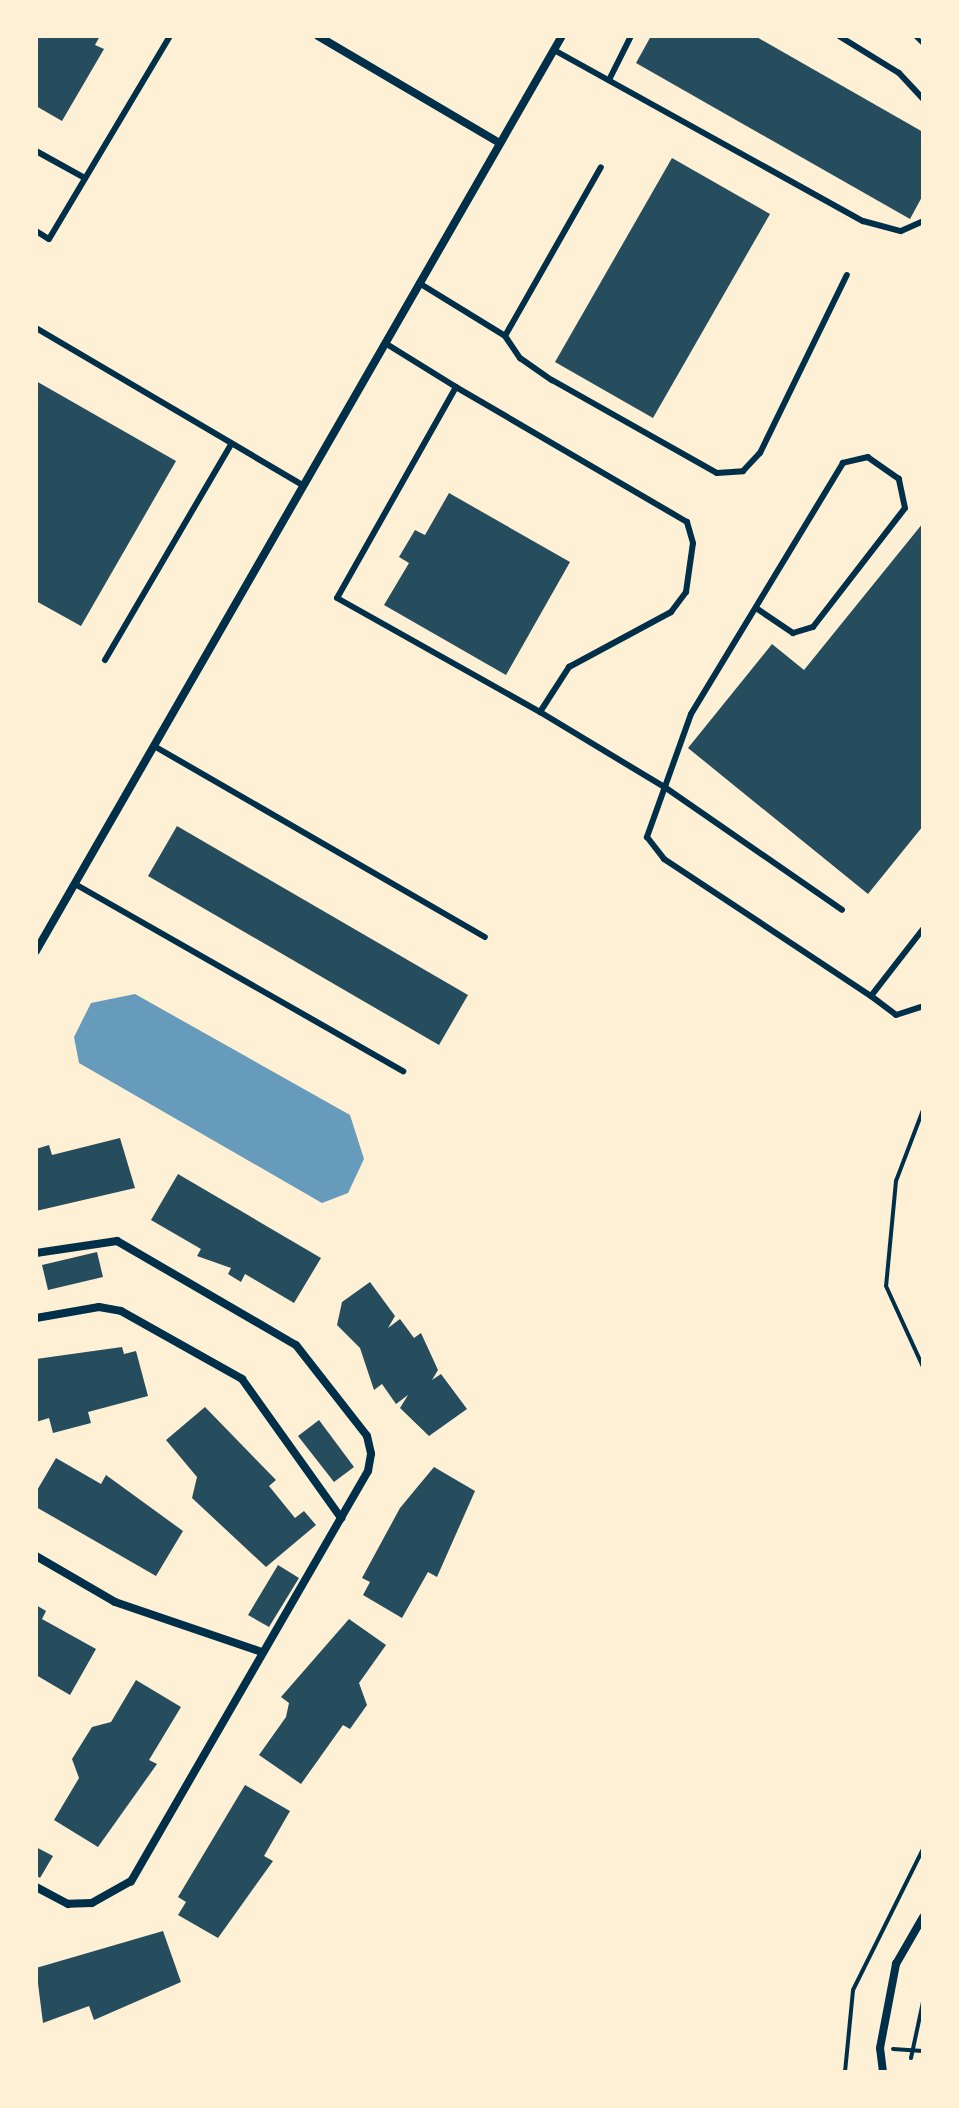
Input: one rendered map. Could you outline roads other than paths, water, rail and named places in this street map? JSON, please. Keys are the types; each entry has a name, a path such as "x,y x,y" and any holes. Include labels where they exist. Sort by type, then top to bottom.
{"street":[{"path":"318,36 500,143"},
{"path":"36,951 562,36"},
{"path":"36,1253 117,1241 296,1345 367,1436 368,1471 131,1881 92,1903 68,1904 36,1887"},
{"path":"36,1318 99,1307 121,1311 242,1379 341,1518"},
{"path":"36,1556 115,1602 262,1652"},
{"path":"883,2072 880,2048 896,1964 923,1917"}],"lane":[{"path":"36,231 49,239 170,36"},
{"path":"609,80 631,36"},
{"path":"839,36 899,73 923,99"},
{"path":"554,50 863,221 901,231 923,221"},
{"path":"36,151 85,178"},
{"path":"505,336 601,167"},
{"path":"419,283 505,336 520,358 669,450 717,473 743,471 784,408 847,275"},
{"path":"36,328 303,485"},
{"path":"385,343 687,522 693,543 686,592 671,612 569,667 540,712"},
{"path":"456,387 337,598 540,712 666,788 842,910"},
{"path":"105,660 231,444"},
{"path":"756,608 793,633 813,627 905,508 899,479 868,457 843,463 691,714 647,837 664,859 896,1015 923,1006"},
{"path":"154,746 485,937"},
{"path":"75,884 403,1071"},
{"path":"871,996 923,929"}],"water":[{"path":"135,994 350,1115 364,1159 348,1193 322,1203 79,1063 74,1037 91,1003"}]}
